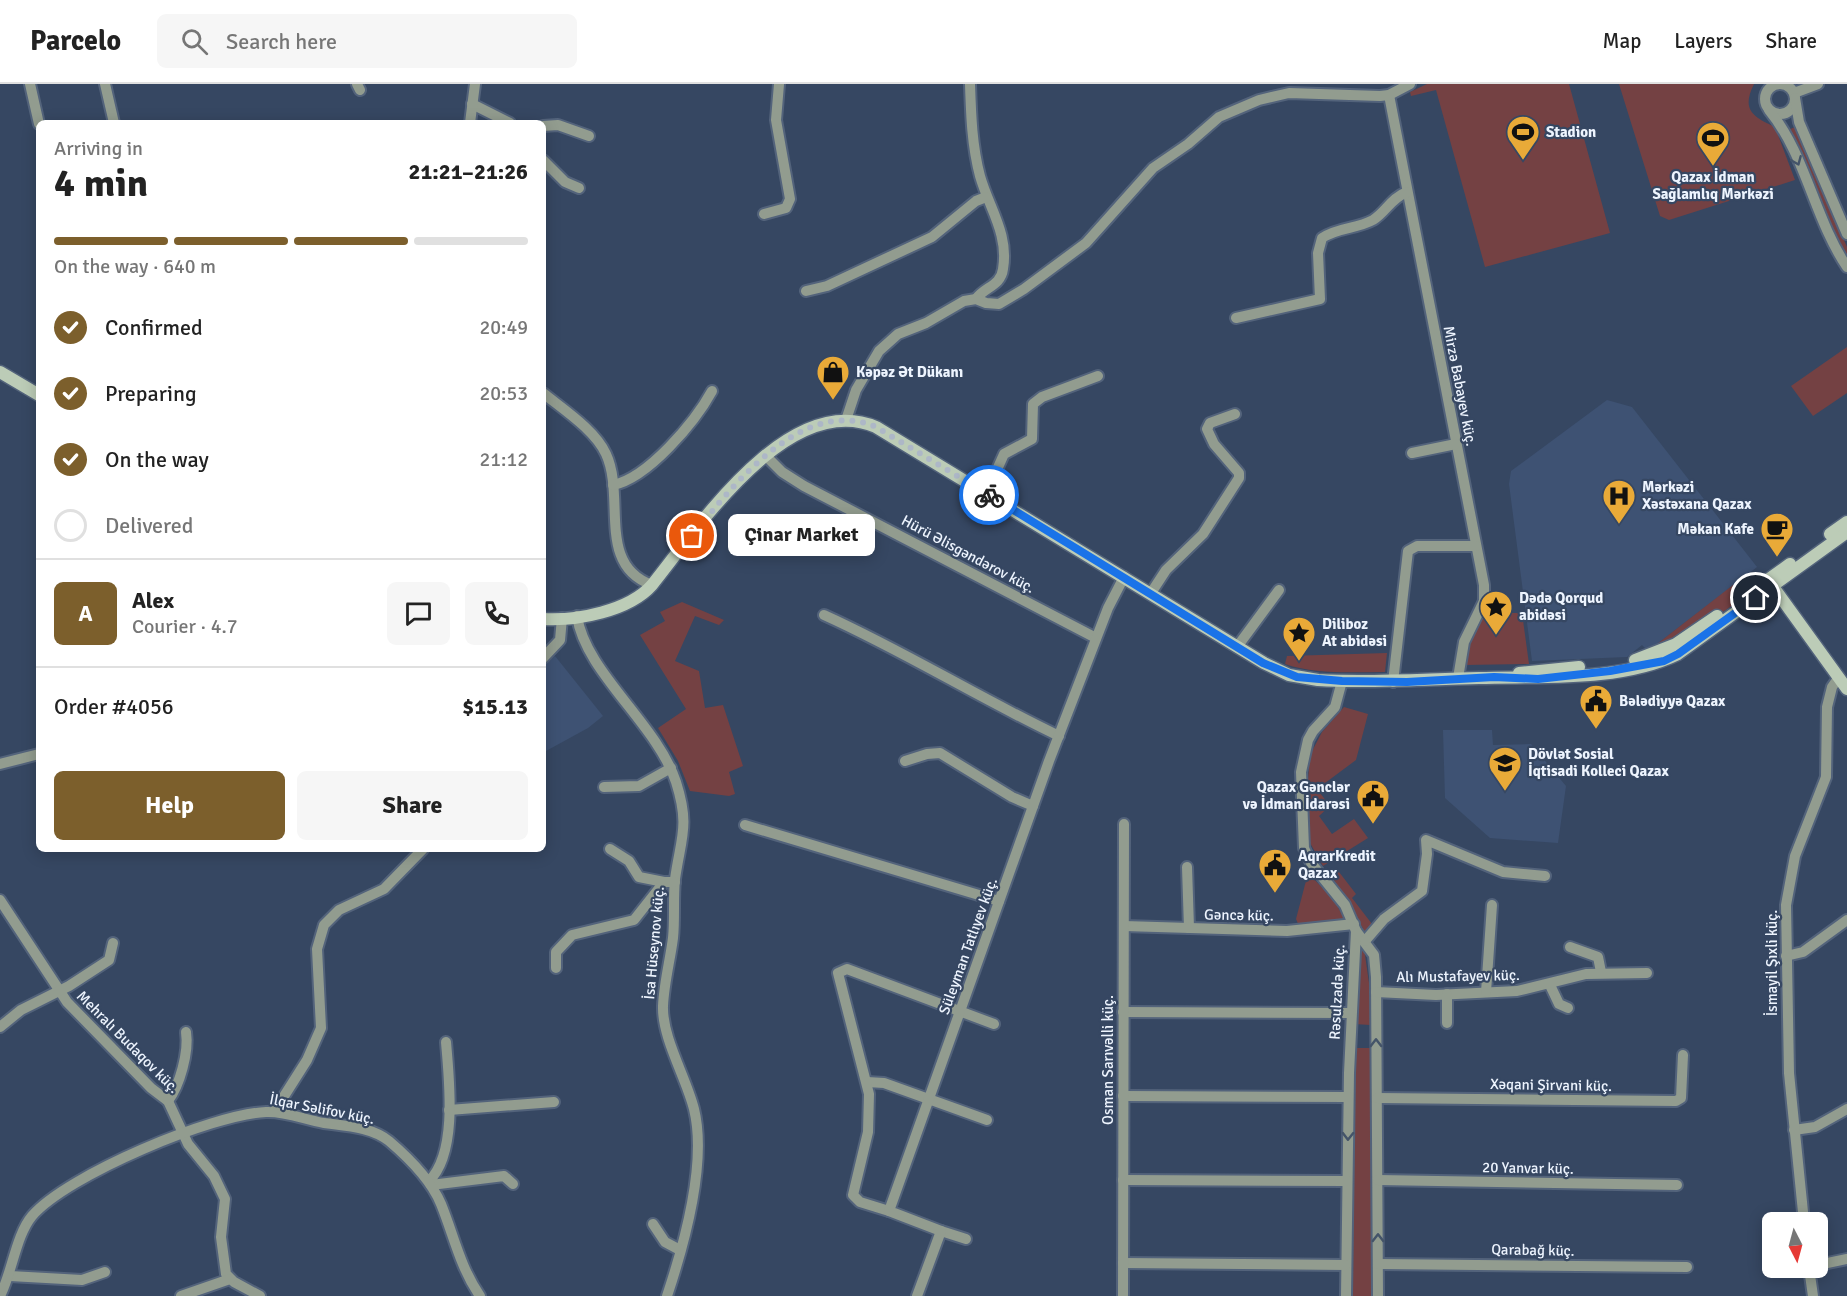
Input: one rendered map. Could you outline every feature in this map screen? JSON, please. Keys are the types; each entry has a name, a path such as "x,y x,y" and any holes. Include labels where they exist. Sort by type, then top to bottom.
{"main road":[{"path":"0,372 36,393"},
{"path":"546,620 577,616 633,601 652,585 719,502 766,456 810,427 825,422 846,420 876,427 1288,675 1342,681 1394,682 1494,677 1541,669 1613,664 1643,658 1683,640 1847,532"},
{"path":"1771,583 1847,522"},
{"path":"1771,583 1847,689"}],"street":[{"path":"30,84 38,120"},
{"path":"105,84 113,120"},
{"path":"470,120 475,84"},
{"path":"764,214 786,208 790,199 776,120 779,84"},
{"path":"846,420 856,390 889,341 898,334 926,323 956,305 976,299 993,287 1003,270 1003,236 986,197 973,143 970,84"},
{"path":"976,299 999,304 1067,258 1100,230 1153,168 1230,111 1259,100 1289,93 1389,95 1410,84"},
{"path":"1763,84 1767,106 1783,128 1832,243 1847,267"},
{"path":"1792,91 1818,84"},
{"path":"1767,106 1767,92 1774,86 1783,85 1792,91 1799,122 1847,234"},
{"path":"1767,106 1779,114 1788,112 1792,91"},
{"name":"Mirzə Babayev küç.","path":"1389,95 1484,585 1484,601 1461,651 1458,678"},
{"path":"472,104 504,120"},
{"path":"546,126 558,124 589,136"},
{"path":"546,163 564,182 579,188"},
{"path":"1236,318 1320,299 1318,253 1322,238 1340,228 1372,220 1396,196 1407,192"},
{"path":"806,291 827,286 932,237 975,201 986,197"},
{"path":"986,494 1004,454 1032,439 1033,404 1042,397 1098,376"},
{"path":"613,485 626,481 657,457 694,419 711,391"},
{"path":"546,396 597,439 610,462 617,535 625,567 638,580 652,585"},
{"path":"1151,593 1166,570 1203,534 1239,478 1239,473 1214,444 1207,429 1210,423 1235,414"},
{"path":"1413,453 1456,444"},
{"name":"Hürü Əlisgəndərov küç.","path":"766,456 782,472 804,486 1096,638"},
{"path":"1394,682 1408,551 1417,546 1476,546"},
{"name":"Süleyman Tatlıyev küç.","path":"889,1211 1033,806 1107,608 1124,577"},
{"path":"1237,646 1279,590"},
{"path":"824,615 889,645 1012,714 1059,736"},
{"name":"İsa Hüseynov küç.","path":"577,616 584,642 648,731 670,768 685,812 686,824 669,882 673,937 663,1015 693,1107 698,1138 691,1197 667,1296"},
{"path":"546,655 560,640 562,618"},
{"name":"İsmayil Şıxli küç.","path":"1803,1212 1789,1073 1786,905 1791,871 1800,840 1826,777 1827,707 1832,687 1839,677"},
{"name":"Rəsulzadə küç.","path":"1342,681 1335,707 1313,730 1303,756 1303,840 1311,863 1345,905 1355,928 1348,1097 1346,1296"},
{"path":"905,761 927,754 940,753 1012,797 1033,806"},
{"path":"0,764 36,755"},
{"path":"604,787 639,786 670,768"},
{"name":"Osman Sarıvəlli küç.","path":"1123,1296 1124,824"},
{"path":"745,825 999,901"},
{"path":"1365,940 1384,919 1422,891 1427,854 1426,840 1503,872 1545,876"},
{"path":"610,849 629,861 639,877 669,882"},
{"path":"274,1112 307,1060 321,1028 317,949 324,925 339,910 372,896 390,884 420,852"},
{"path":"1187,867 1189,928"},
{"path":"556,968 556,952 572,935 633,920 669,882"},
{"name":"Mehralı Budaqov küç.","path":"0,900 58,991 151,1088 168,1101 193,1150 214,1176 225,1199 221,1237 226,1274 230,1279"},
{"path":"1486,992 1492,905"},
{"path":"1786,956 1803,952 1847,920"},
{"name":"Gəncə küç.","path":"1124,926 1287,931 1355,928"},
{"path":"1355,928 1374,956 1378,1296"},
{"path":"0,1028 21,1010 109,960 113,943"},
{"path":"1570,947 1598,957 1601,972"},
{"path":"966,1239 860,1202 852,1195 868,1132 867,1082 838,977 842,970 994,1024"},
{"name":"Alı Mustafayev küç.","path":"1376,992 1447,994 1529,990 1601,972 1647,974"},
{"path":"1550,985 1559,1004 1568,1008"},
{"path":"1447,994 1447,1023"},
{"path":"1123,1012 1351,1013"},
{"path":"168,1101 175,1089 187,1047 186,1032"},
{"path":"430,1183 443,1160 449,1110 446,1042"},
{"name":"Xəqani Şirvani küç.","path":"1377,1098 1676,1101 1682,1098 1683,1054"},
{"path":"867,1082 884,1083 987,1120"},
{"path":"1123,1096 1348,1097"},
{"path":"449,1110 554,1102"},
{"path":"1794,1130 1815,1126 1847,1109"},
{"name":"İlqar Səlifov küç.","path":"0,1296 10,1276 24,1228 39,1209 100,1170 182,1132 248,1113 274,1112 374,1132 388,1140 430,1183 441,1203 460,1262 477,1295"},
{"path":"430,1183 504,1176 513,1184"},
{"path":"1123,1180 1347,1181"},
{"name":"20 Yanvar küç.","path":"1378,1180 1677,1185"},
{"path":"653,1224 665,1242 680,1250"},
{"path":"917,1296 941,1231"},
{"path":"1828,1262 1847,1259"},
{"path":"1123,1263 1346,1265"},
{"name":"Qarabağ küç.","path":"1378,1264 1687,1267"},
{"path":"10,1276 82,1280 105,1272"},
{"path":"1810,1278 1813,1296"},
{"path":"181,1296 230,1279 260,1296"}],"shaded area":[{"name":"Stadion","path":"1427,84 1569,84 1610,233 1485,267 1436,90 1411,96 1410,92"},
{"path":"1619,84 1754,84 1749,100 1751,112 1775,127 1795,180 1669,220 1660,216"},
{"path":"1795,127 1847,247 1847,259 1788,130"},
{"path":"1847,347 1847,393 1813,416 1791,386"},
{"name":"Mərkəzi Xəstəxana Qazax","path":"1607,400 1632,407 1757,567 1648,651 1642,645 1627,657 1532,661 1509,484 1511,471"},
{"path":"1733,585 1743,598 1674,646 1648,651"},
{"path":"682,602 724,620 719,625 695,616 675,661 699,671 705,708 723,705 743,766 729,772 735,794 729,796 690,791 678,761 658,728 686,709 640,635 665,621 660,612"},
{"path":"1485,613 1522,613 1529,664 1464,665 1471,636"},
{"path":"1387,653 1385,672 1309,670 1285,664 1287,656"},
{"path":"555,656 603,716 588,728 546,751 546,664"},
{"path":"1344,707 1368,714 1356,760 1317,789 1330,806 1319,816 1332,834 1354,819 1368,838 1323,866 1310,843 1308,779 1310,755 1322,732"},
{"name":"Dövlət Sosial İqtisadi Kolleci Qazax","path":"1443,730 1492,730 1493,745 1531,744 1566,786 1558,843 1490,838 1445,798"},
{"path":"1339,872 1356,894 1352,898 1372,924 1365,932 1331,875"},
{"path":"1311,876 1334,900 1345,920 1299,926 1296,919 1307,877"},
{"path":"1359,948 1364,948 1370,990 1370,1025 1354,1024"},
{"path":"1354,1048 1372,1048 1372,1296 1353,1296"}],"way so far":[{"path":"692,536 719,502 772,451 810,427 835,420 856,421 876,427 989,495"}],"place":[{"name":"Stadion","path":"1523,161"},
{"name":"Qazax İdman Sağlamlıq Mərkəzi","path":"1713,167"},
{"name":"Kəpəz Ət Dükanı","path":"833,401"},
{"name":"Mərkəzi Xəstəxana Qazax","path":"1619,525"},
{"name":"Çinar Market","path":"692,536"},
{"name":"Məkan Kafe","path":"1777,558"},
{"name":"Dədə Qorqud abidəsi","path":"1496,636"},
{"name":"Diliboz At abidəsi","path":"1299,662"},
{"name":"Bələdiyyə Qazax","path":"1596,730"},
{"name":"Dövlət Sosial İqtisadi Kolleci Qazax","path":"1505,792"},
{"name":"Qazax Gənclər və İdman İdarəsi","path":"1373,825"},
{"name":"AqrarKredit Qazax","path":"1275,894"}],"route":[{"path":"989,495 1263,663 1288,675 1307,679 1370,682 1494,677 1538,679 1631,668 1664,661 1678,654 1756,598"}]}
